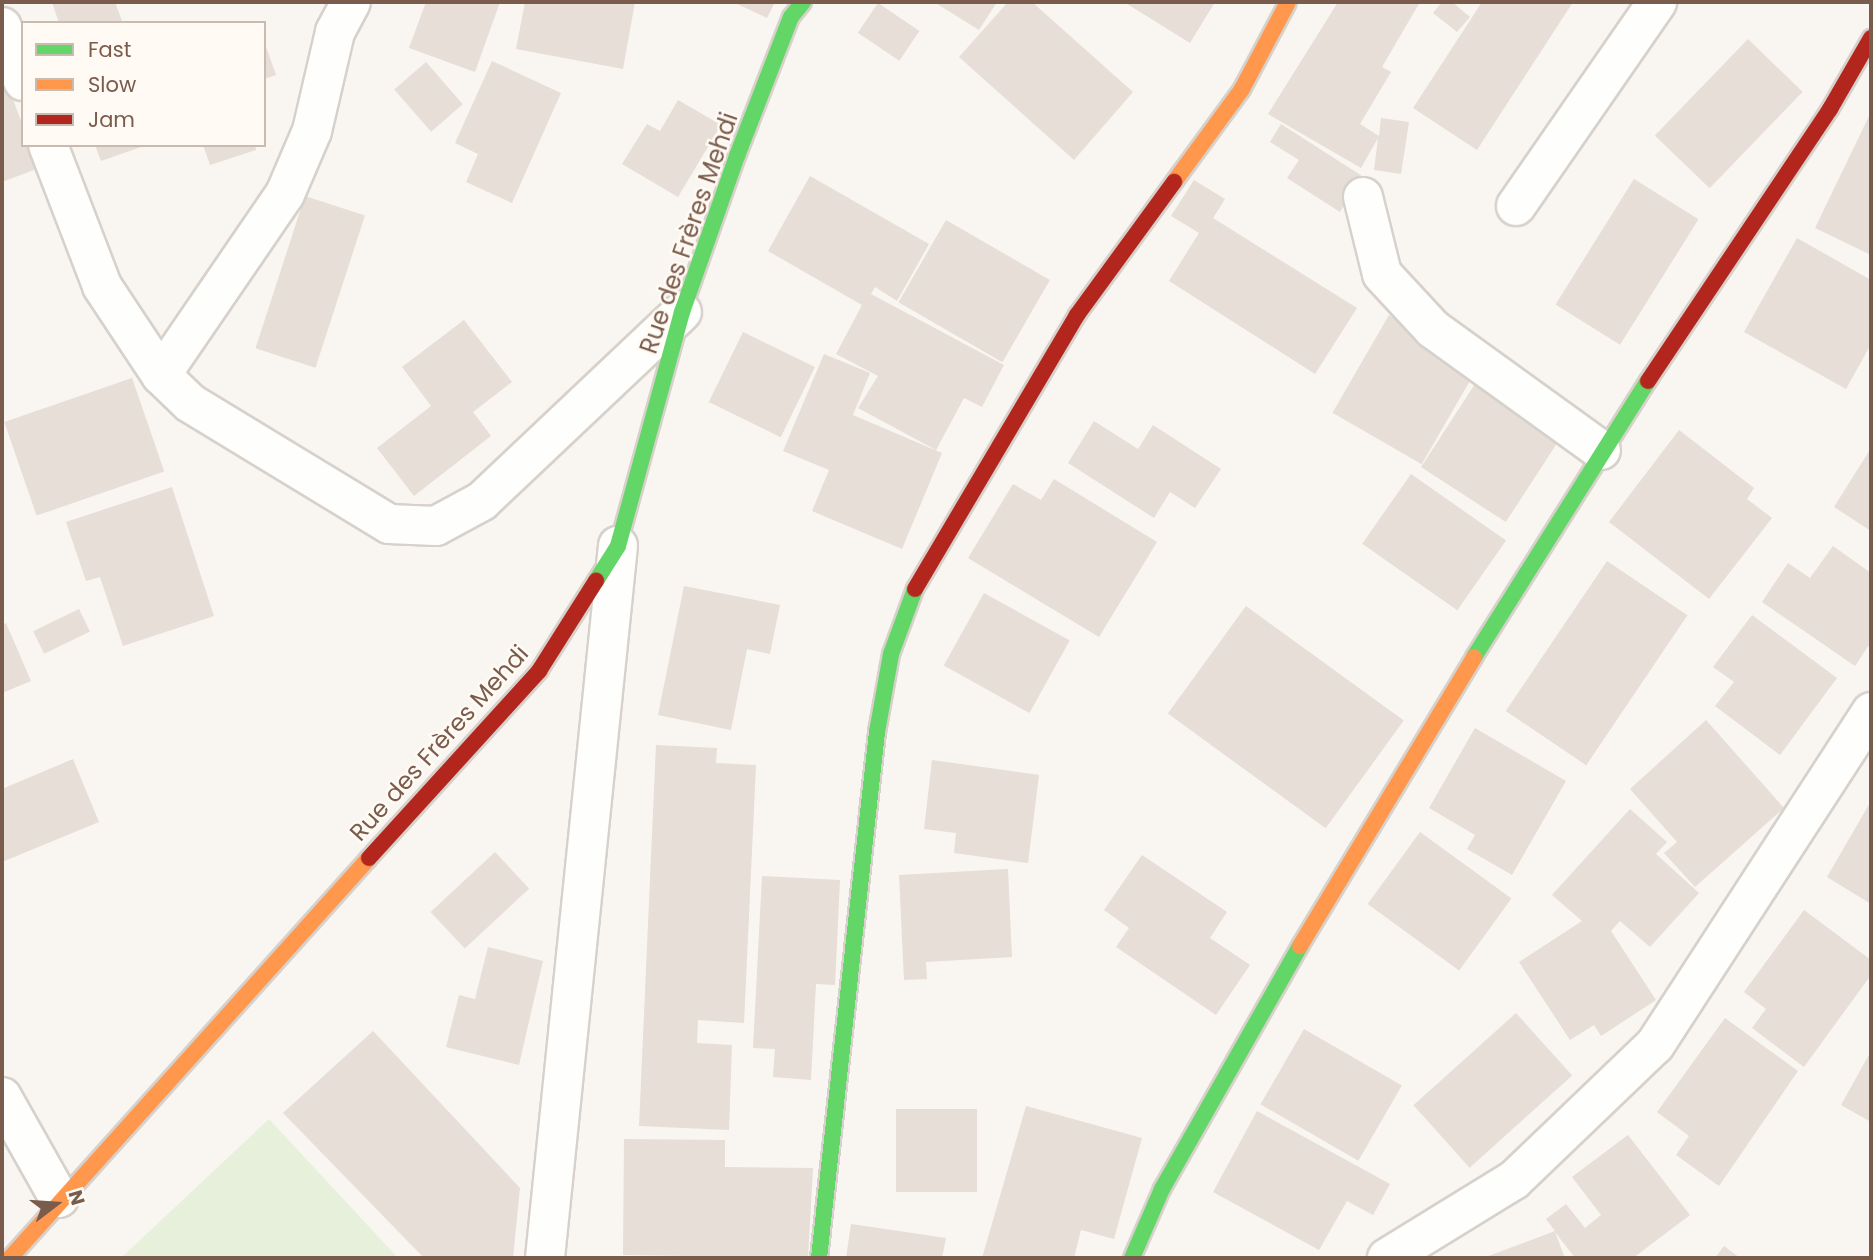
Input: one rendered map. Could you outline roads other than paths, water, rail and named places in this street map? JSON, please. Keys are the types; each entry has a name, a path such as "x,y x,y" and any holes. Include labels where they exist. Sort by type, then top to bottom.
{"street":[{"path":"161,375 285,194 312,131 335,32 351,2"},
{"name":"Rue des Frères Mehdi","path":"10,1258 59,1198 539,671 618,546 681,312 791,17 803,2"},
{"path":"820,1258 877,732 891,654 917,582 1077,315 1242,89 1288,2"},
{"path":"1516,206 1657,2"},
{"path":"2,27 21,76"},
{"path":"1132,1258 1162,1189 1359,845 1601,450 1830,109 1871,38"},
{"path":"49,147 102,286 161,375 190,403 369,515 410,528 436,526 482,501 681,312"},
{"path":"1363,197 1382,275 1433,329 1601,450"},
{"path":"545,1258 618,546"},
{"path":"1387,1258 1514,1180 1656,1045 1871,712"},
{"path":"2,1097 59,1198"}]}
